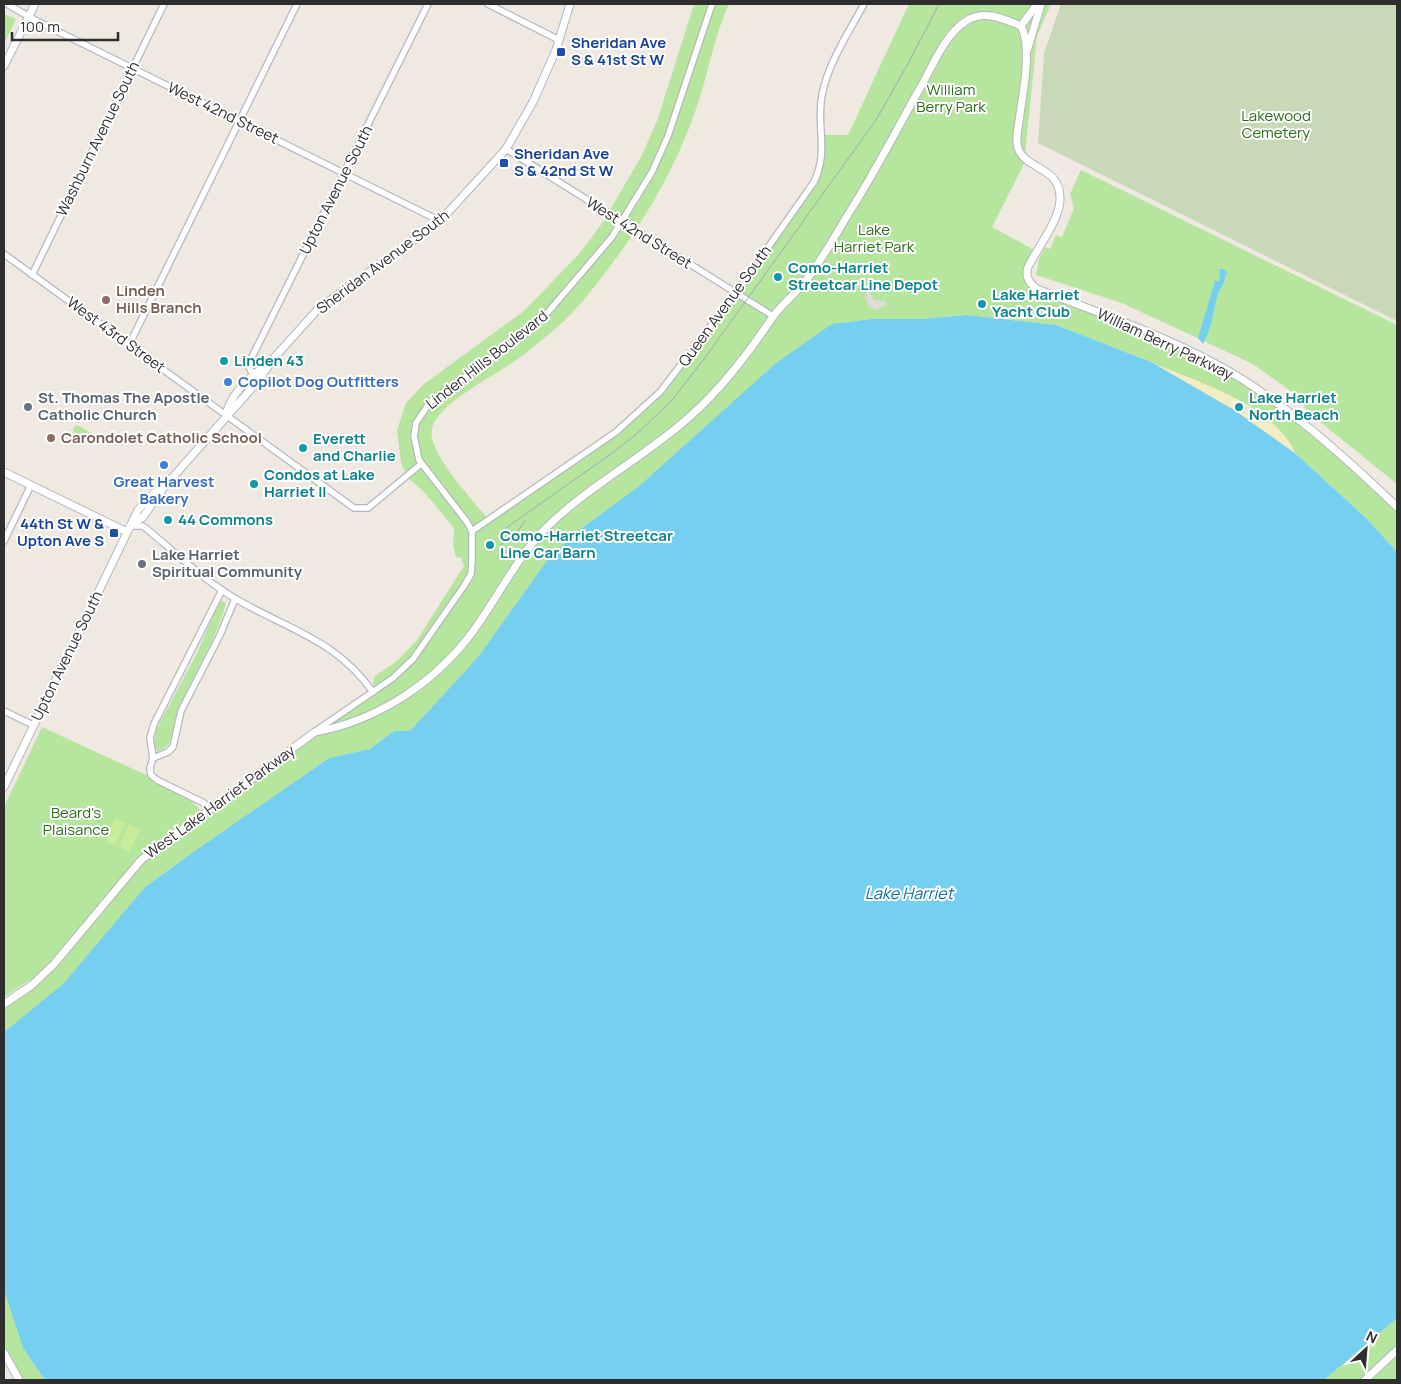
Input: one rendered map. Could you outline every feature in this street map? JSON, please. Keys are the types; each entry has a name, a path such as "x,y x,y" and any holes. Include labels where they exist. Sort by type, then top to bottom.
{"street":[{"name":"West 42nd Street","path":"7,4 440,221"},
{"path":"4,66 34,4"},
{"name":"Washburn Avenue South","path":"32,275 164,4"},
{"path":"129,345 238,120 297,4"},
{"name":"Upton Avenue South","path":"253,375 248,365 428,4"},
{"path":"488,4 559,40"},
{"name":"Sheridan Avenue South","path":"226,416 259,380 318,309 440,221 506,149 533,102 559,40 570,4"},
{"name":"Linden Hills Boulevard","path":"472,534 421,464 415,448 414,436 422,412 435,399 525,334 549,311 593,262 622,223 652,172 668,136 712,4"},
{"name":"Queen Avenue South","path":"472,534 616,432 639,413 679,370 736,293 819,171 823,147 820,115 827,76 864,4"},
{"path":"1021,26 1037,4"},
{"name":"William Berry Parkway","path":"1025,56 1041,4"},
{"name":"West Lake Harriet Parkway","path":"315,732 335,728 381,710 410,693 430,676 468,637 514,566 543,531 562,514 680,425 704,403 754,345 773,316 813,272 867,184 940,53 959,27 968,20 988,15 1021,26"},
{"name":"William Berry Parkway","path":"1021,26 1026,38 1017,140 1019,151 1027,161 1045,169 1052,176 1060,193 1055,216 1028,267 1026,276 1031,285 1036,290 1134,326 1216,364 1294,417 1397,507"},
{"name":"West 42nd Street","path":"506,149 773,316"},
{"name":"West 43rd Street","path":"4,254 354,508 368,508 421,464"},
{"name":"Sheridan Avenue South","path":"226,416 228,404 253,375 274,360"},
{"name":"Upton Avenue South","path":"4,787 128,529 143,517 164,487 226,416"},
{"path":"4,472 128,529 143,526 234,598 321,642 357,671 373,692"},
{"path":"4,541 31,485"},
{"name":"West Lake Harriet Parkway","path":"4,1004 32,985 54,964 141,860 315,732 393,678 423,648 471,574 472,534"},
{"path":"154,758 150,750 150,738 154,724 222,590"},
{"path":"209,811 204,803 157,780 151,775 150,768 154,758 168,752 172,747 181,711 220,635 234,598"},
{"path":"4,711 33,726"},
{"path":"1365,1380 1397,1350"},
{"path":"4,1354 19,1380"}],"green space":[{"name":"Lake Harriet Park","path":"694,4 729,4 719,30 700,99 686,136 651,206 623,249 584,300 567,318 519,358 445,408 432,428 432,438 443,462 488,519 616,432 679,370 819,171 822,135 848,135 909,4 1051,4 1037,36 1024,164 992,227 1036,251 1026,276 1045,293 1216,364 1294,417 1397,507 1397,552 1367,519 1296,454 1217,400 1151,362 1056,325 967,315 922,319 776,363 638,487 575,533 548,559 478,657 410,731 394,731 370,749 329,758 145,887 63,984 4,1032 4,1004 32,985 141,860 373,692 374,677 398,660 417,640 464,566 461,558 456,557 453,545 454,528 425,493 407,477 401,462 397,430 406,403 424,384 524,311 579,254 603,222 642,155 657,121"},
{"name":"Lakewood Cemetery","path":"1061,4 1397,4 1397,321 1038,143 1044,53"},
{"path":"4,14 16,19 4,44"},
{"path":"1081,170 1397,325 1397,484 1308,412 1296,395 1253,364 1122,303 1036,275 1039,259 1045,247 1050,249 1056,235 1062,237 1074,208 1070,194"},
{"path":"77,425 97,436 92,442 74,433 73,428"},
{"path":"220,600 226,603 222,617 177,713 170,741 167,746 157,751 154,746 156,730 197,653"},
{"name":"Beard's Plaisance","path":"42,727 146,775 194,803 200,813 140,859 42,972 4,997 4,807"},
{"path":"115,818 126,823 115,846 105,841"},
{"path":"129,824 140,829 129,852 119,847"},
{"path":"4,1290 23,1348 45,1380 23,1380 4,1347"},
{"path":"1397,1318 1397,1380 1324,1380"}],"sand":[{"name":"Lake Harriet North Beach","path":"1151,362 1212,387 1252,408 1270,421 1285,436 1296,454 1234,410"}],"shaded area":[{"path":"869,290 874,300 885,301 886,305 876,310 869,307 865,296"}],"water":[{"path":"1220,269 1224,269 1228,274 1225,275 1224,282 1218,293 1211,326 1203,344 1198,338 1215,281 1219,281"},
{"name":"Lake Harriet","path":"967,315 1056,325 1151,362 1234,410 1296,454 1367,519 1397,552 1397,1318 1324,1380 45,1380 23,1348 4,1290 4,1032 63,984 145,887 329,758 370,749 394,731 410,731 478,657 548,559 575,533 638,487 776,363 832,324 873,319 922,319"}],"tram line":[{"path":"506,528 615,451 640,431 673,399 704,359 876,120 939,4"},
{"path":"500,545 516,534 525,521"}],"place":[{"name":"Sheridan Ave S & 41st St W","path":"561,52"},
{"name":"Sheridan Ave S & 42nd St W","path":"504,163"},
{"name":"Como-Harriet Streetcar Line Depot","path":"778,277"},
{"name":"Linden Hills Branch","path":"106,300"},
{"name":"Lake Harriet Yacht Club","path":"982,304"},
{"name":"Linden 43","path":"224,361"},
{"name":"Copilot Dog Outfitters","path":"228,382"},
{"name":"St. Thomas The Apostle Catholic Church","path":"28,407"},
{"name":"Lake Harriet North Beach","path":"1239,407"},
{"name":"Carondolet Catholic School","path":"51,438"},
{"name":"Everett and Charlie","path":"303,448"},
{"name":"Great Harvest Bakery","path":"164,465"},
{"name":"Condos at Lake Harriet II","path":"254,484"},
{"name":"44 Commons","path":"168,520"},
{"name":"44th St W & Upton Ave S","path":"114,533"},
{"name":"Como-Harriet Streetcar Line Car Barn","path":"490,545"},
{"name":"Lake Harriet Spiritual Community","path":"142,564"}],"park label":[{"name":"William Berry Park","path":"951,98"}]}
